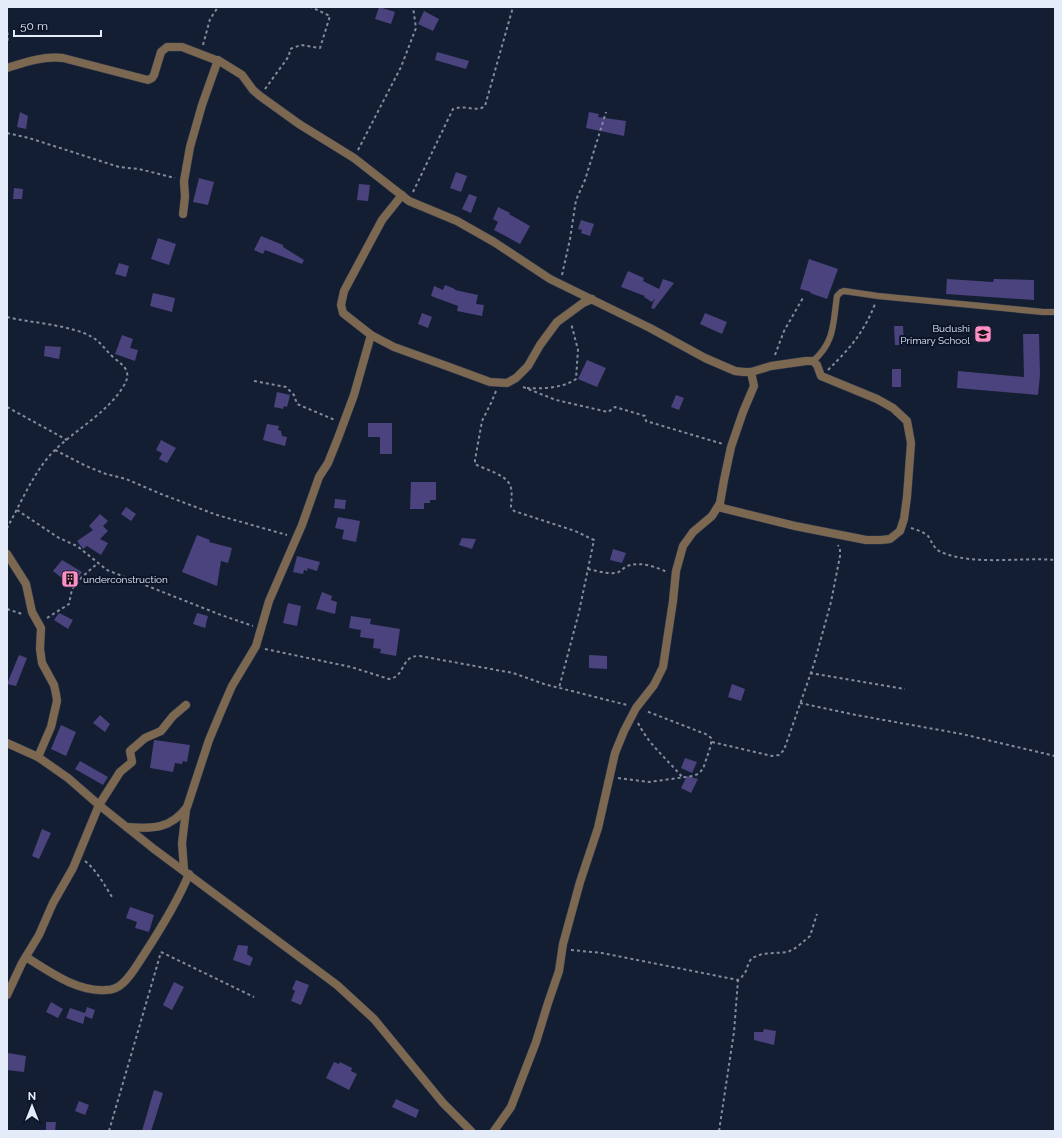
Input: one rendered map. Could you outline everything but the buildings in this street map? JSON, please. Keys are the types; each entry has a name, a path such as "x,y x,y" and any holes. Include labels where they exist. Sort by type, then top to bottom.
{"street":[{"path":"7,68 29,61 52,57 63,58 148,80 154,76 161,52 167,47 182,47 218,60 242,75 253,90 260,96 300,124 354,158 409,201 468,227 494,242 550,279 650,328 705,358 735,371 751,372 771,366 806,361 813,362 817,365 821,376 877,399 893,408 907,421 911,443 907,497 903,525 900,531 890,539 866,540 796,526 718,507"},
{"path":"183,214 185,197 184,181 190,147 202,105 218,60"},
{"path":"402,195 382,220 373,235 344,290 342,299 341,305 343,313 371,336 394,347 490,382 503,382 516,378 528,366 552,328 563,317 583,303 592,299"},
{"path":"26,957 68,982 90,989 108,990 122,984 130,974 149,947 178,900 186,872 182,844 187,808 210,740 232,686 256,646 269,601 296,538 319,477 328,463 354,395 371,336"},
{"path":"494,1131 511,1107 536,1042 558,971 562,949 580,882 598,828 615,753 634,710 654,686 663,667 676,575 686,540 712,516 718,507 731,447 754,386 751,372"},
{"path":"7,554 26,584 37,620 41,628 42,662 54,685 57,701 51,728 38,757"},
{"path":"7,995 53,903 68,877 99,805 120,772 132,762 130,751 145,738 161,731 173,716 186,706"},
{"path":"7,743 38,757 68,778 127,827 337,985 374,1019 443,1103 471,1131"},
{"path":"127,827 149,829 164,825 180,817 187,808"}],"lane":[{"path":"813,362 824,351 831,336 837,296 841,292 847,290 878,296 1055,312"}],"path":[{"path":"200,53 210,19 218,7"},
{"path":"260,96 289,56 290,49 301,45 320,48 330,16 311,7"},
{"path":"354,158 401,67 414,35 416,28 413,7"},
{"path":"409,201 453,109 464,107 482,109 485,106 513,7"},
{"path":"7,32 7,44"},
{"path":"560,284 570,239 576,200 585,180 606,112"},
{"path":"7,133 29,138 119,167 139,169 184,181"},
{"path":"771,366 784,331 804,296"},
{"path":"821,376 847,351 862,332 868,322 878,296"},
{"path":"523,387 540,388 563,385 576,379 578,371 578,350 569,313"},
{"path":"7,317 22,321 73,329 92,337 124,366 128,373 123,388 100,412 55,450 36,476 7,528"},
{"path":"254,381 286,387 294,395 297,404 343,423"},
{"path":"559,688 577,619 594,540 575,531 514,511 511,507 510,484 506,479 476,464 475,460 482,421 503,382 523,387 556,400 608,412 615,407 645,416 646,421 731,447"},
{"path":"7,407 67,440"},
{"path":"55,450 86,466 106,474 126,479 217,515 296,538"},
{"path":"17,510 59,538 77,546 107,570 221,615 262,629"},
{"path":"903,525 926,534 935,549 940,552 960,558 1055,560"},
{"path":"256,646 351,667 389,679 394,678 400,673 412,655 513,673 634,710 657,714 708,735 712,742 772,756 779,755 784,750 800,703 831,602 840,556 838,544 832,533"},
{"path":"7,609 37,620 54,612 69,604 72,589 82,577 98,564"},
{"path":"588,569 606,573 617,573 626,566 641,565 653,566 676,575"},
{"path":"810,673 905,689"},
{"path":"800,703 856,715 962,734 1055,756"},
{"path":"634,710 644,735 668,759 683,778"},
{"path":"609,777 642,782 683,778 698,774 702,769 712,742"},
{"path":"78,855 92,868 112,897"},
{"path":"719,1131 734,1032 738,980 746,971 752,958 762,954 788,952 797,947 810,936 817,914"},
{"path":"149,947 254,997"},
{"path":"562,949 602,953 738,980"},
{"path":"108,1131 161,952"}],"place":[{"name":"Budushi Primary School","path":"983,334"},
{"name":"underconstruction","path":"70,579"}]}
